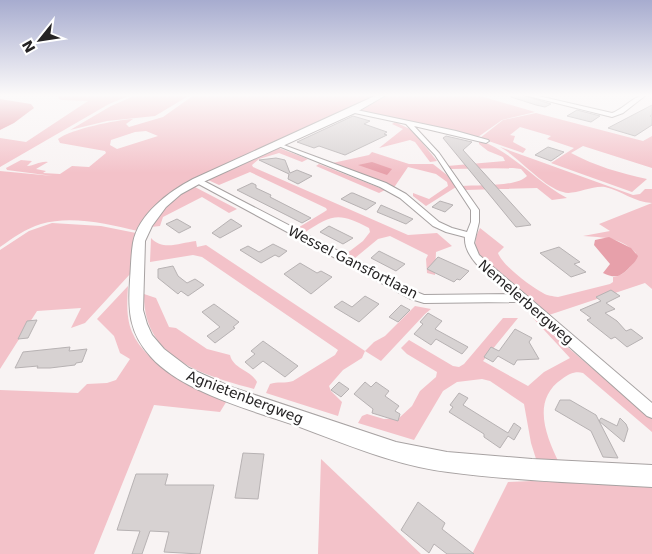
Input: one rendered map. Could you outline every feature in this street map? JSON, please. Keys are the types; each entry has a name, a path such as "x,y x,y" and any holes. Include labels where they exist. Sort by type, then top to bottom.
{"street":[{"name":"Agnietenbergweg","path":"332,121 197,181 177,192 162,205 146,225 139,241 136,296 139,324 152,346 168,364 226,393 396,452 447,462 522,469 652,476"},
{"path":"394,121 486,141"},
{"path":"279,145 383,185 404,196 436,224 469,235 476,218 475,210 437,154 409,124"},
{"name":"Wessel Gansfortlaan","path":"197,181 415,296 424,298 521,298"},
{"name":"Nemelerbergweg","path":"469,235 469,246 474,257 652,412"}],"shaded area":[{"path":"0,121 17,121 14,123 0,130"},
{"path":"58,121 80,121 0,167 0,138 26,142"},
{"path":"86,121 108,121 107,121 70,130"},
{"path":"116,121 130,121 126,124 129,127 150,121 324,121 197,179 138,231 77,220 53,221 30,228 0,247 0,171 53,176 7,170 6,168 21,160 32,161 27,166 48,162 36,169 46,171 43,173 60,174 72,166 89,167 106,153 105,151 60,143 58,139 73,132","holes":["146,131 158,136 117,149 110,145 111,140 135,132"]},
{"path":"405,121 501,121 478,137"},
{"path":"502,121 566,121 643,141 652,136 652,168 583,146 571,153 608,169 647,179 632,192 551,163 574,148 547,139 551,136 520,127 510,135 515,136 513,142 526,149 523,153 480,138"},
{"path":"395,122 412,130 437,161 430,162 415,142 410,140 379,148 403,129 392,124"},
{"path":"479,140 514,159 544,183 567,198 552,200 537,188 465,190 462,186 506,184 522,180 527,176 521,169 513,168 449,169 447,166 505,161 503,157 488,151 479,144"},
{"path":"500,147 633,195 640,194 645,189 652,189 652,203 639,201 605,187 572,193 563,192 547,184"},
{"path":"279,148 308,159 302,162 279,153 259,159 252,165 253,167 408,235 437,233 452,246 436,252 435,275 427,273 426,259 428,255 390,236 378,239 355,258 346,254 363,241 370,232 369,228 350,219 336,217 329,219 304,233 296,229 327,210 326,208 250,172 219,185 208,180"},
{"path":"372,152 409,164 433,164 447,175 456,187 426,206 413,196 413,193 429,199 448,186 447,182 436,174 408,167 393,189 328,164 369,155"},
{"path":"372,162 392,169 387,175 358,165"},
{"path":"319,164 385,190 379,193 316,166"},
{"path":"193,186 237,209 229,213 202,197 163,217 160,226 151,227 172,200"},
{"path":"652,203 652,289 645,283 549,315 481,257 476,246 476,236 480,228 504,247 498,253 505,263 518,275 531,286 545,294 558,297 610,284 613,282 613,277 628,269 636,253 630,247 611,239 583,236 610,231 599,224"},
{"path":"52,223 101,226 136,233 131,273 85,323 71,328 81,308 37,311 0,369 0,250 29,231"},
{"path":"609,237 631,248 638,256 628,269 616,276 603,273 610,264 594,245 595,240"},
{"path":"151,238 156,242 166,245 196,241 197,247 206,245 365,351 362,358 343,370 329,386 331,391 342,402 338,416 266,393 270,384 293,381 335,355 338,350 202,257 193,255 150,262"},
{"path":"128,286 129,321 139,345 161,365 174,373 228,399 220,412 154,405 94,554 0,554 0,390 78,393 87,384 107,383 116,380 130,359 120,353 114,336 97,319"},
{"path":"144,294 156,298 169,327 176,328 207,349 230,355 238,367 251,375 257,382 254,389 196,370 179,360 165,348 153,334 146,316"},
{"path":"415,306 431,309 381,361 365,351 374,342 385,336"},
{"path":"532,317 652,419 652,432 583,373 577,372 562,379 552,388 544,408 546,430 559,463 537,462 531,443 524,404 490,381 482,379 457,382 443,391 414,440 358,423 362,416 367,414 384,419 399,418 412,406 420,391 436,377 437,372 407,354 401,348 409,340 453,366 459,367 464,364 503,318 518,318 483,361 528,386 544,372 570,358"},
{"path":"321,459 421,554 318,554"},
{"path":"532,481 652,486 652,554 472,554 508,482"}],"building":[{"path":"343,121 370,121 364,124 387,132 384,134 387,135 345,155 319,146 314,148 297,142"},
{"path":"622,121 652,121 652,125 635,136 608,128"},
{"path":"446,136 472,142 463,150 531,225 516,227 443,138"},
{"path":"548,147 564,152 551,161 535,155"},
{"path":"276,158 285,160 290,173 297,170 312,176 298,184 288,179 289,174 259,160"},
{"path":"252,183 256,185 256,188 271,195 270,197 311,218 302,223 237,190"},
{"path":"351,193 376,203 366,210 341,199"},
{"path":"440,201 453,205 445,212 432,207"},
{"path":"381,205 413,219 406,224 377,212"},
{"path":"177,219 191,227 179,233 166,224"},
{"path":"231,219 242,226 220,238 212,233"},
{"path":"329,226 353,238 343,244 320,232"},
{"path":"273,244 287,251 279,257 275,255 261,263 240,250 248,246 259,252"},
{"path":"559,247 580,262 574,264 586,272 571,277 540,253"},
{"path":"379,251 405,264 396,271 371,258"},
{"path":"438,257 469,271 460,280 457,279 454,282 427,269"},
{"path":"300,263 317,273 321,271 332,277 311,294 284,274"},
{"path":"173,266 178,276 187,283 195,279 204,285 188,296 181,291 178,294 158,278 158,269"},
{"path":"611,290 620,296 606,303 615,309 605,313 617,321 626,331 631,329 643,338 627,347 615,337 611,339 587,320 591,318 580,310 601,301 596,297"},
{"path":"365,296 379,304 359,322 334,307 342,301 352,307"},
{"path":"214,304 239,322 233,327 235,328 215,343 207,336 220,327 202,312"},
{"path":"401,305 410,310 398,322 389,317"},
{"path":"428,313 442,321 435,329 468,347 462,354 436,339 431,345 414,334 423,324 420,322"},
{"path":"37,320 28,338 18,339 27,321"},
{"path":"515,329 532,338 529,342 539,359 517,360 514,365 498,356 493,362 484,357 491,347 499,351"},
{"path":"263,341 298,366 285,377 263,361 253,369 245,362 255,354 251,351"},
{"path":"70,347 69,351 87,349 82,362 75,365 50,368 37,368 38,366 15,368 23,352"},
{"path":"339,382 349,389 341,397 331,390"},
{"path":"365,382 371,387 376,382 389,391 385,396 399,406 395,411 400,414 398,421 372,413 373,409 354,394"},
{"path":"459,393 468,398 463,405 508,433 514,423 521,428 514,440 508,436 500,448 484,437 484,434 449,412 453,407 450,405"},
{"path":"560,400 570,400 596,415 618,458 603,457 591,431 555,410"},
{"path":"601,418 617,426 620,418 628,429 624,442 599,421"},
{"path":"243,453 264,454 258,499 235,498"},
{"path":"136,474 168,474 165,485 214,485 200,554 164,552 169,532 150,531 142,554 132,554 140,531 117,530"},
{"path":"418,502 445,523 442,529 474,554 447,554 434,544 429,553 401,530"}]}
